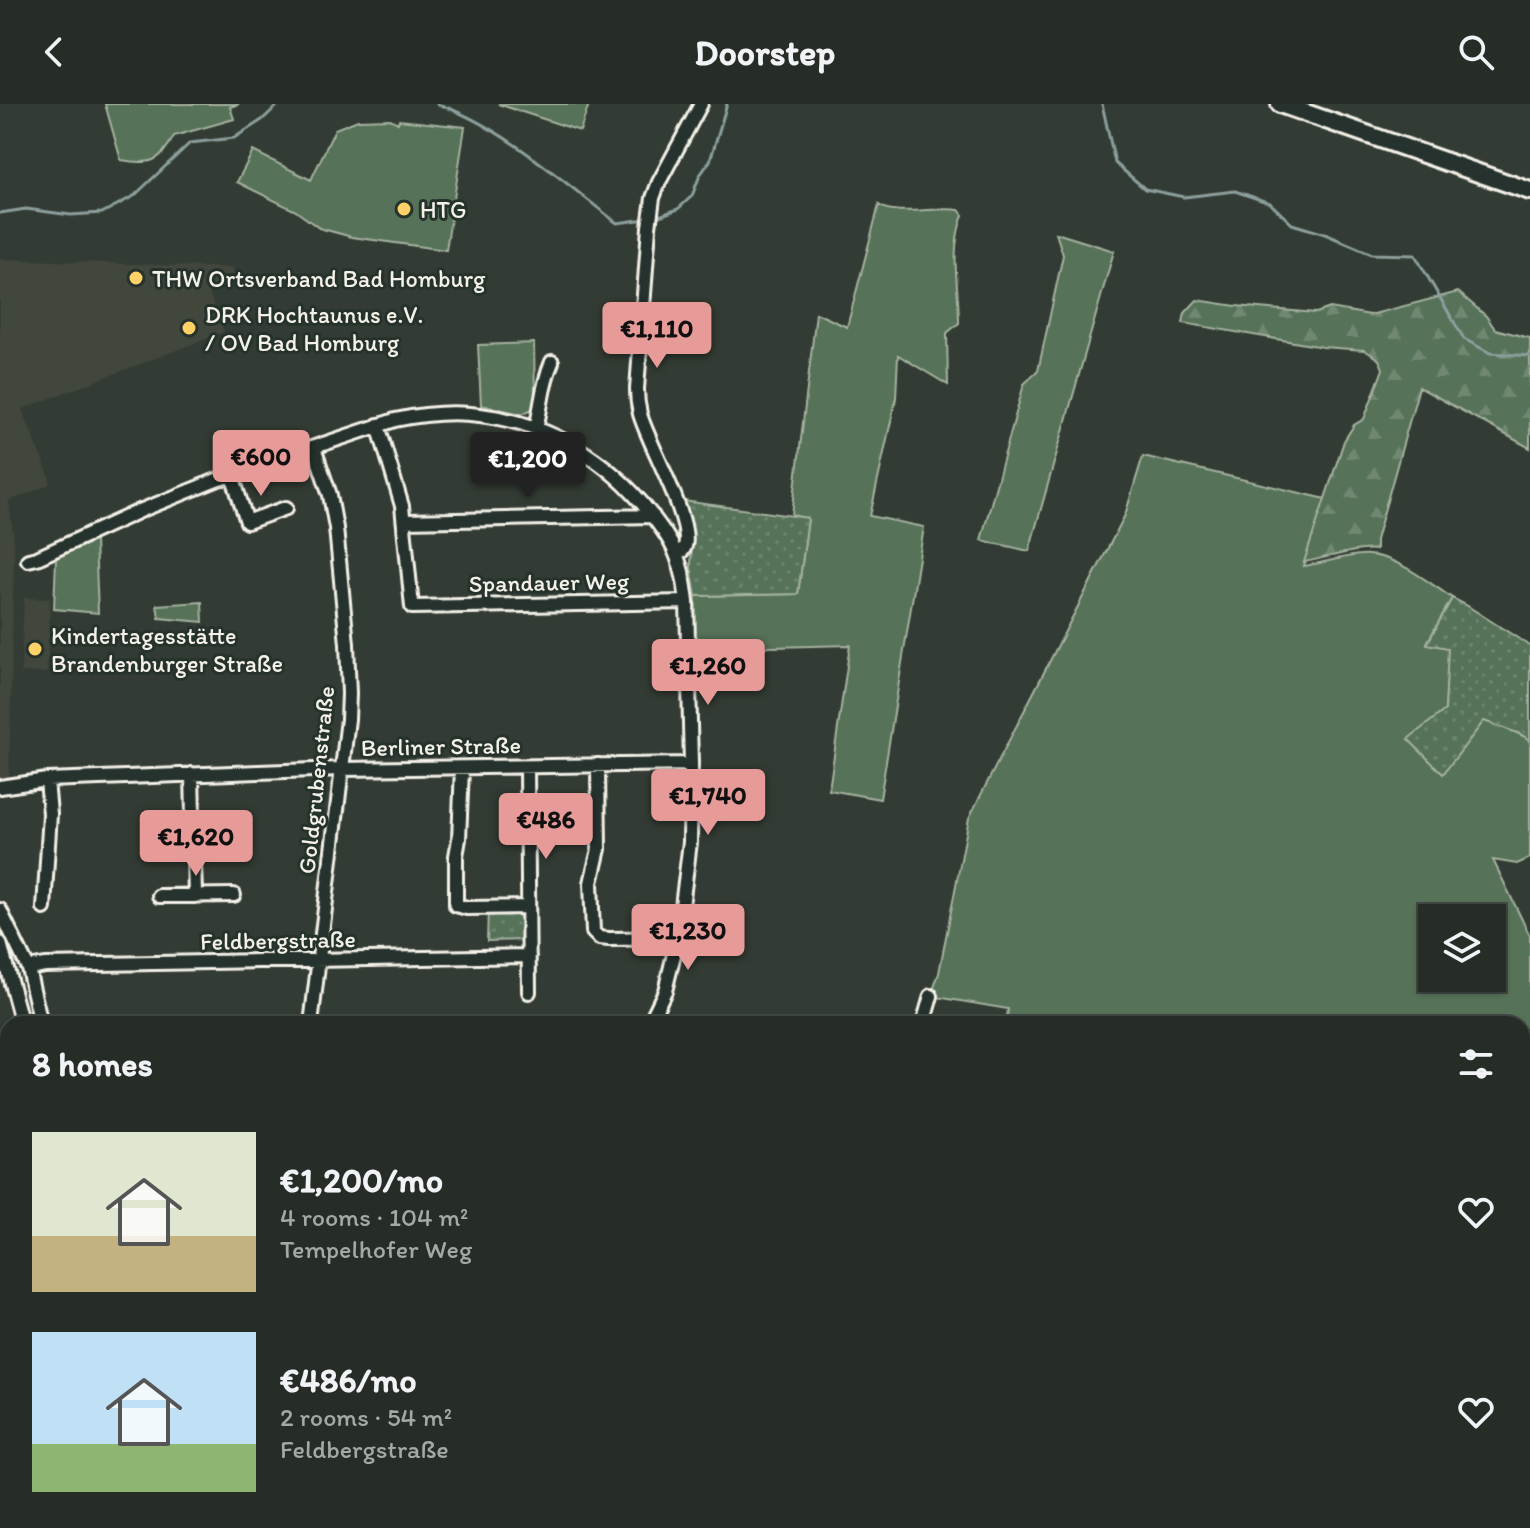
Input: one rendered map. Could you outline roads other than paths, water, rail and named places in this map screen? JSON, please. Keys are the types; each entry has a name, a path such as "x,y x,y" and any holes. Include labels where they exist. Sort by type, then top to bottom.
{"main road":[{"path":"1280,104 1530,191"}],"street":[{"path":"677,555 686,545 683,522 637,402 649,222 655,191 701,104"},
{"path":"536,428 543,384 552,362"},
{"path":"28,560 232,475 378,425 417,416 441,413 491,416 536,428 600,463 635,495 665,533 684,576 687,602 690,842 678,938 665,991 653,1016"},
{"path":"378,425 401,500 404,521 653,516"},
{"name":"Goldgrubenstraße","path":"312,1016 349,704 345,614 333,510 314,448"},
{"path":"232,475 247,522 286,508"},
{"name":"Spandauer Weg","path":"404,521 412,607 687,602"},
{"name":"Berliner Straße","path":"0,787 47,780 341,769 691,764"},
{"path":"598,765 599,849 591,883 593,932 599,938 609,939 678,938"},
{"path":"527,767 529,992"},
{"path":"462,768 456,905 467,908 528,907"},
{"path":"192,774 195,896"},
{"path":"44,908 50,814 47,780"},
{"path":"159,896 234,895"},
{"path":"0,910 28,968 39,1016"},
{"path":"18,946 1,947 20,1016"},
{"name":"Feldbergstraße","path":"28,968 45,965 529,956"},
{"path":"925,1016 931,996"}],"waterway":[{"path":"0,213 26,209 71,215 102,213 134,196 190,143 234,138 262,120 279,104"},
{"path":"437,104 484,125 507,140 617,223 646,219"},
{"path":"654,218 678,209 692,196 700,175 710,161 727,104"},
{"path":"1102,104 1115,163 1145,189 1184,197 1235,191 1270,203 1292,224 1372,254 1415,255 1464,339 1490,353 1530,356"}],"place":[{"name":"HTG","path":"404,209"},
{"name":"THW Ortsverband Bad Homburg","path":"136,278"},
{"name":"DRK Hochtaunus e.V. / OV Bad Homburg","path":"189,328"},
{"name":"Kindertagesstätte Brandenburger Straße","path":"35,649"}]}
